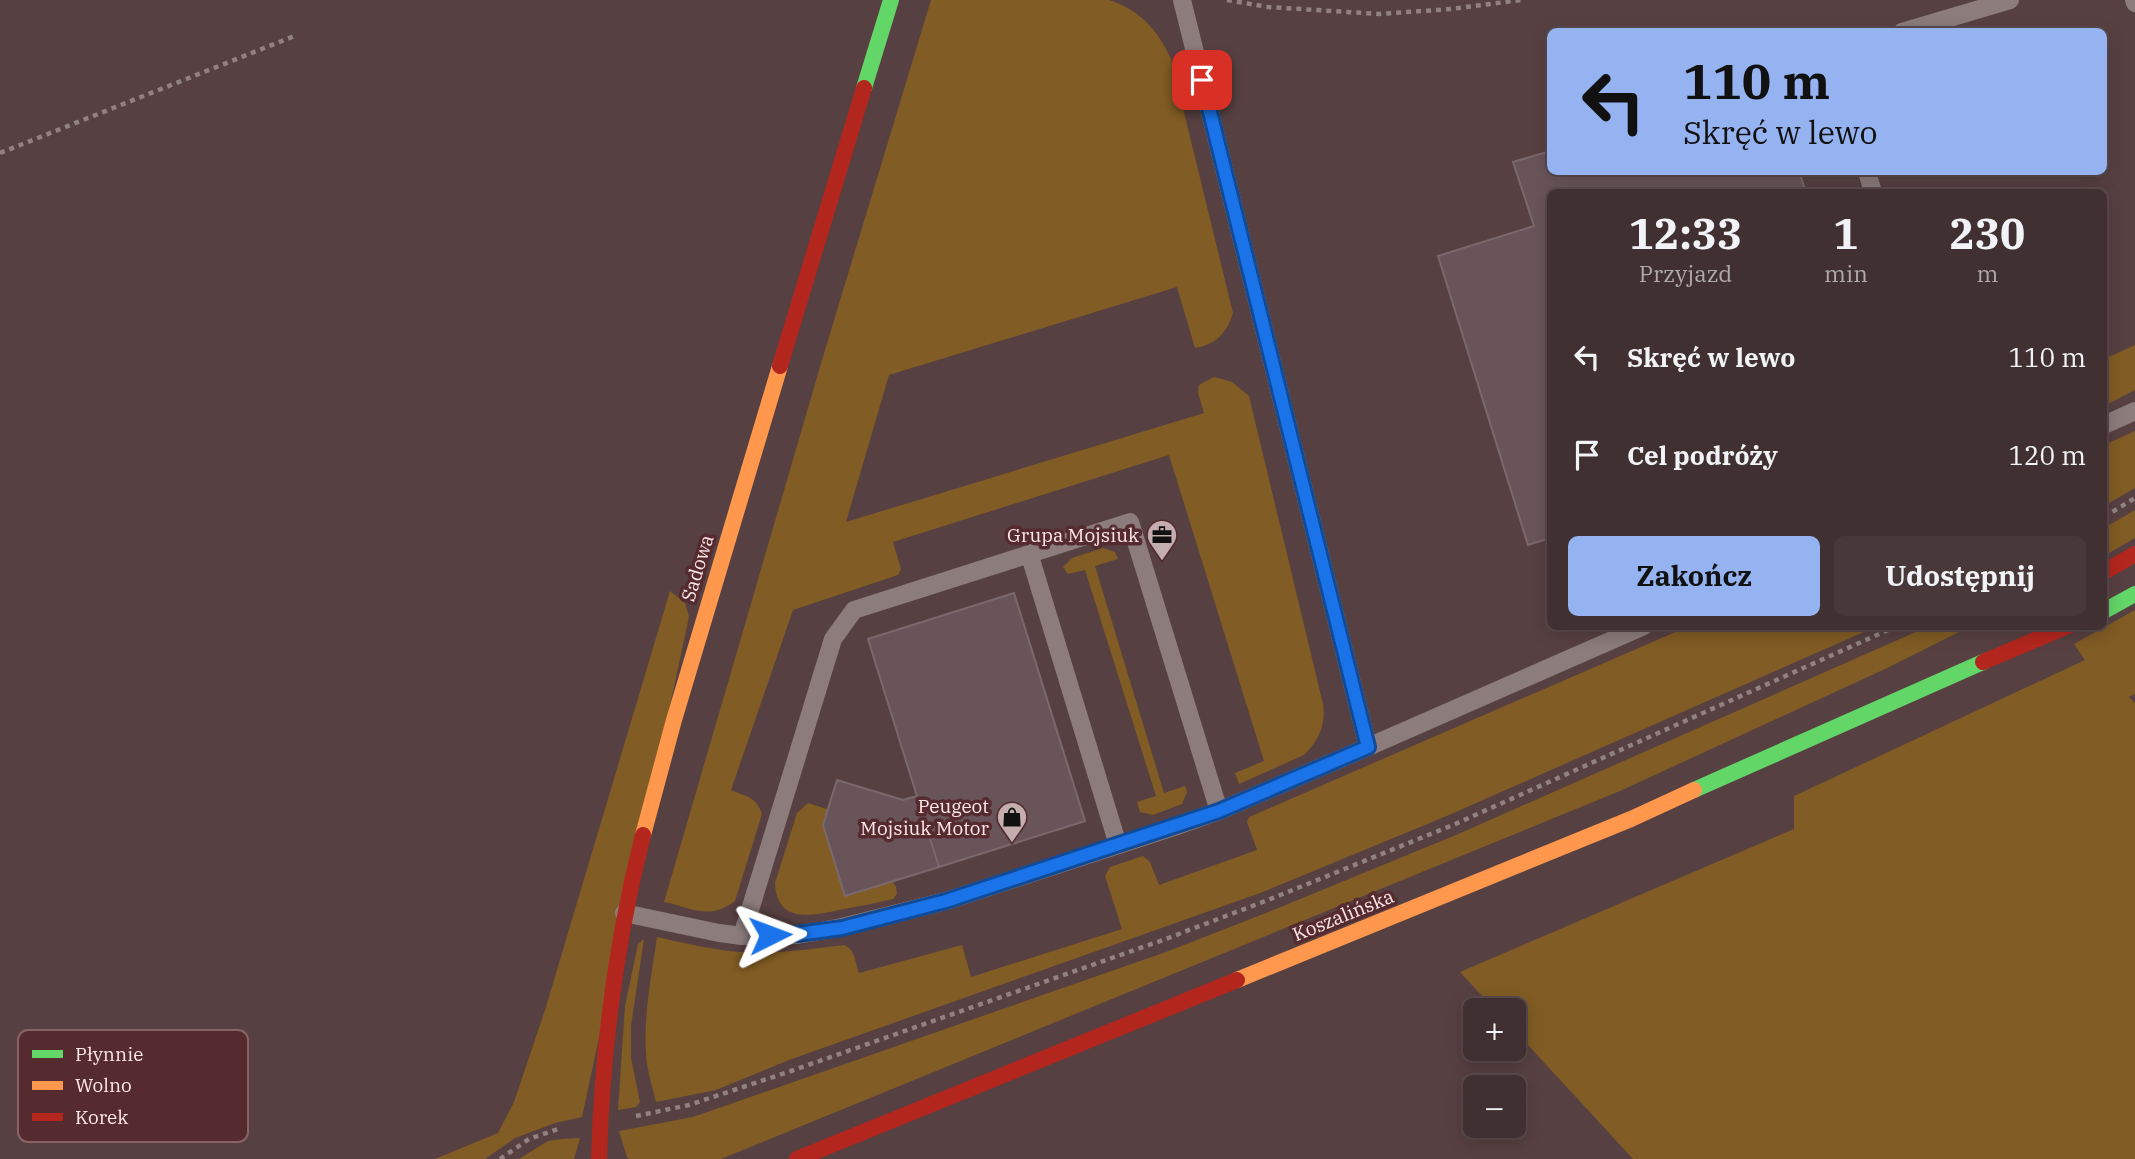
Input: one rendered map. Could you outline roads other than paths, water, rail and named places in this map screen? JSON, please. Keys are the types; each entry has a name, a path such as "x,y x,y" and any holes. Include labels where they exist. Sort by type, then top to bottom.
{"main road":[{"name":"Sadowa","path":"599,1159 601,1090 610,993 624,913 646,817 891,0"},
{"path":"2107,570 2135,554"},
{"path":"2107,609 2135,594"},
{"path":"1900,698 2059,630"},
{"path":"1900,698 1992,641"},
{"name":"Koszalińska","path":"797,1159 1632,819 1900,698"}],"lane":[{"path":"1182,0 1368,747"},
{"path":"1916,28 2010,0"},
{"path":"2107,424 2135,411"},
{"path":"742,936 833,639 854,610 1130,522 1219,811"},
{"path":"1029,553 1118,845"},
{"path":"624,913 742,936 798,934 842,928 946,901 1219,811 1635,630"}],"place":[{"name":"Grupa Mojsiuk","path":"1162,562"},
{"name":"Peugeot Mojsiuk Motor","path":"1012,844"}]}
